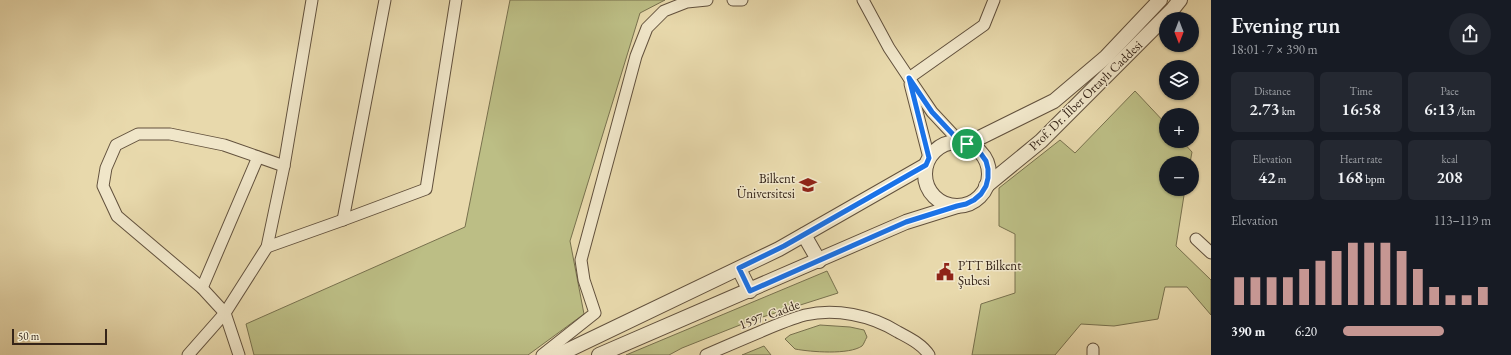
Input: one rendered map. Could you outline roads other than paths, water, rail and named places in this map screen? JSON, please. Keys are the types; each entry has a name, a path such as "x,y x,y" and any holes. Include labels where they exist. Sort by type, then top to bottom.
{"street":[{"path":"188,355 226,313 266,247 284,166 312,0"},
{"path":"343,220 385,0"},
{"path":"266,247 343,220 426,188 456,0"},
{"path":"542,355 595,313 584,280 581,260 636,56 647,28 664,10 687,2 708,0"},
{"path":"733,0 742,0"},
{"path":"863,0 889,48 932,112 964,143 981,154 986,161 988,169 986,186"},
{"path":"909,78 984,26 994,0"},
{"name":"Prof. Dr. İlber Ortaylı Caddesi","path":"558,355 804,235 928,162 935,151 942,146 951,143 964,143 1054,101 1106,57 1160,0"},
{"name":"Prof. Dr. İlber Ortaylı Caddesi","path":"599,355 750,291 906,222 966,204 974,200 981,194 986,186 1041,141 1172,10 1180,0"},
{"path":"909,78 928,162 925,175 926,184 931,193 938,200 957,206"},
{"path":"239,355 226,313 202,288 117,216 103,186 106,168 116,145 138,134 170,134 224,145 284,166"},
{"path":"202,288 258,157"},
{"path":"804,235 819,260"},
{"path":"1196,239 1211,252"},
{"path":"739,268 750,291"},
{"name":"1597. Cadde","path":"706,355 789,320 805,315 825,312 848,314 872,319 885,324 924,348 929,355"}],"place":[{"name":"Bilkent Üniversitesi","path":"808,185"},
{"name":"PTT Bilkent Şubesi","path":"945,272"}]}
